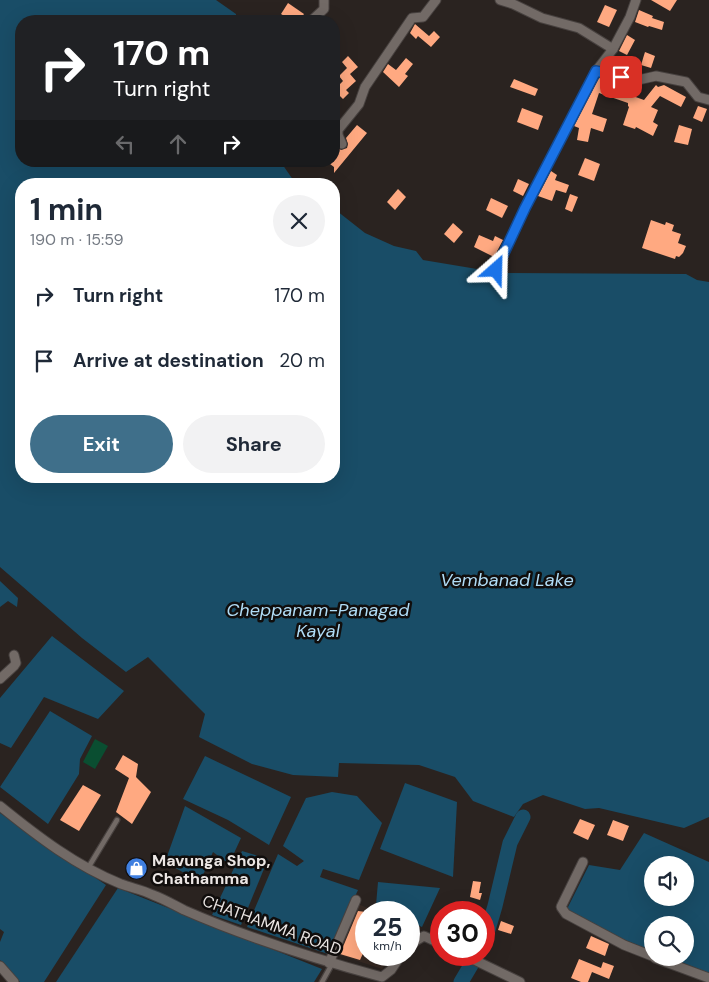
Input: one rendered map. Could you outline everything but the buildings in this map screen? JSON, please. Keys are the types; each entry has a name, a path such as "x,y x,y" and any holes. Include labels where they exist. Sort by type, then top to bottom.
{"street":[{"path":"318,15 324,9 324,0"},
{"path":"340,128 359,104 365,87 412,18 423,17 436,0"},
{"path":"500,0 542,18 579,28 613,49"},
{"path":"496,270 525,208 596,71 613,49 630,17 636,0"},
{"path":"596,71 638,80 656,76 686,82 698,97 709,100"},
{"path":"340,140 342,144"},
{"path":"0,679 16,663 14,655"},
{"name":"CHATHAMMA ROAD","path":"0,806 38,836 88,868 120,884 153,894 184,910 254,938 330,963 382,977 394,966"},
{"path":"583,862 562,907 566,914 624,946 644,953"},
{"path":"330,963 356,900"},
{"path":"0,966 14,982"},
{"path":"490,966 515,981"},
{"path":"678,966 709,978"}],"lane":[{"path":"88,868 116,820"},
{"path":"322,982 330,963"}],"shaded area":[{"path":"355,903 355,960 334,953"},
{"path":"373,966 384,966 382,969"}],"green space":[{"path":"95,739 108,746 95,769 83,762"}],"water":[{"name":"Vembanad Lake","path":"0,0 216,0 236,14 15,15 15,167 284,167 292,178 15,178 15,483 340,483 340,213 365,233 394,246 416,251 423,260 501,273 686,274 697,280 709,282 709,817 684,828 599,808 585,809 543,795 523,804 514,817 473,801 455,777 419,765 339,763 338,777 293,775 252,764 199,737 205,714 148,657 126,672 82,638 0,567"},
{"path":"0,581 18,598 17,607 8,601 0,607"},
{"path":"52,636 124,691 98,719 44,697 11,748 0,743 0,698"},
{"path":"50,711 92,736 80,759 79,774 48,824 0,787"},
{"path":"205,756 291,797 269,845 228,820 183,799"},
{"path":"405,783 457,802 453,877 380,849"},
{"path":"332,792 357,796 382,823 359,880 323,869 320,877 358,890 328,954 247,927 278,854 297,866 304,861 283,846 306,798"},
{"path":"185,806 241,838 229,864 213,852 200,882 165,862"},
{"path":"0,813 106,885 44,982 20,982 0,960 0,942 4,932 0,929"},
{"path":"644,833 709,862 709,973 691,966 694,966 694,916 644,916 644,948 615,936 567,909 589,865 620,870"},
{"path":"242,851 268,859 241,925 212,915"},
{"path":"378,882 440,888 434,901 430,901 430,910 422,927 420,926 420,901 376,901"},
{"path":"118,888 322,969 314,982 56,982"}],"waterway":[{"path":"495,906 510,843 523,817"},
{"path":"461,982 470,966"}],"place":[{"name":"Mavunga Shop, Chathamma","path":"136,869"}],"route":[{"path":"496,270 525,208 596,71 621,77"}],"water label":[{"name":"Cheppanam-Panagad Kayal","path":"318,620"}]}
